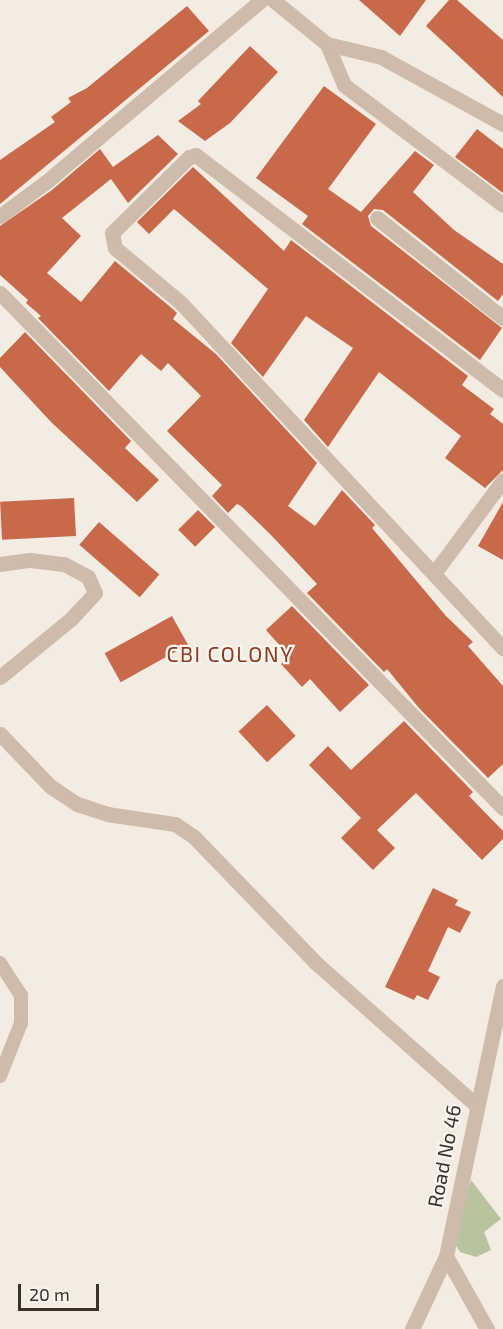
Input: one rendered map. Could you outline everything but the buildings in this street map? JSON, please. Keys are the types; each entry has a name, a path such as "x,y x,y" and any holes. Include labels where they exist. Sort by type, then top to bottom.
{"street":[{"path":"0,216 46,182 261,0"},
{"path":"273,0 327,44 381,57 503,124"},
{"path":"327,44 344,85 503,205"},
{"path":"503,390 196,155 189,157 112,233 115,248 181,303 435,572 503,648"},
{"path":"377,218 503,318"},
{"path":"0,292 503,808"},
{"path":"435,572 503,480"},
{"path":"0,564 30,560 64,564 87,577 95,593 72,618 0,677"},
{"path":"0,734 50,786 77,804 107,814 175,824 194,837 316,963 476,1104"},
{"name":"Road No 46","path":"412,1329 446,1256 476,1104 503,986"},
{"path":"446,1256 487,1329"}],"lane":[{"path":"0,963 21,995 21,1023 0,1077"}],"green space":[{"path":"471,1180 501,1219 484,1232 491,1250 476,1257 460,1252 452,1239"}],"district":[{"name":"CBI COLONY","path":"230,654"}]}
